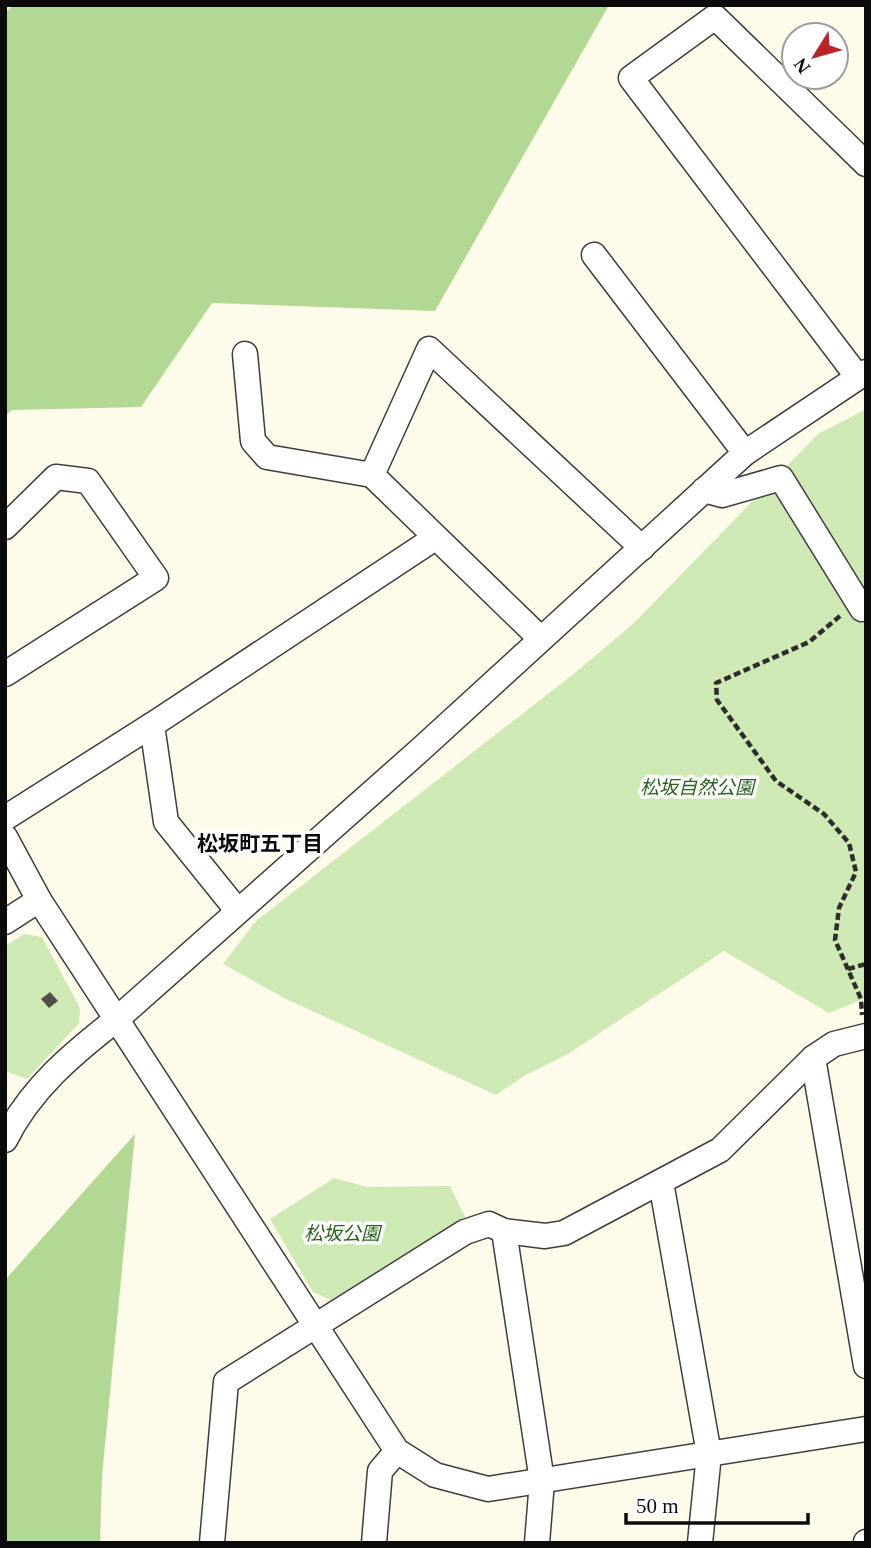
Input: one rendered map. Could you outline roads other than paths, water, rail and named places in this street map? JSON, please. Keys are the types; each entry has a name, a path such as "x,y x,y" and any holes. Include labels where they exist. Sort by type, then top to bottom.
{"street":[{"path":"5,1140 18,1113 69,1056 117,1019 745,453 862,374 631,78 715,17 866,164"},
{"path":"594,255 745,453"},
{"path":"372,475 429,349 642,548"},
{"path":"245,354 253,441 267,457 372,475 541,639"},
{"path":"5,527 55,477 88,481 156,578 5,674"},
{"path":"704,490 722,495 781,478 860,605"},
{"path":"5,818 152,725 435,538"},
{"path":"152,725 166,822 237,910"},
{"path":"5,837 39,900 397,1451 435,1475 488,1489 866,1429"},
{"path":"5,922 39,900"},
{"path":"212,1543 226,1382 465,1232 489,1224 503,1231 545,1236 564,1233 661,1182 720,1150 813,1058 834,1044 865,1037"},
{"path":"813,1058 866,1366"},
{"path":"661,1182 709,1454 700,1543"},
{"path":"503,1231 542,1481 537,1543"},
{"path":"374,1543 380,1471 397,1451"}],"district":[{"name":"松坂町五丁目","path":"260,844"}],"park label":[{"name":"松坂自然公園","path":"697,787"},
{"name":"松坂公園","path":"342,1233"}]}
